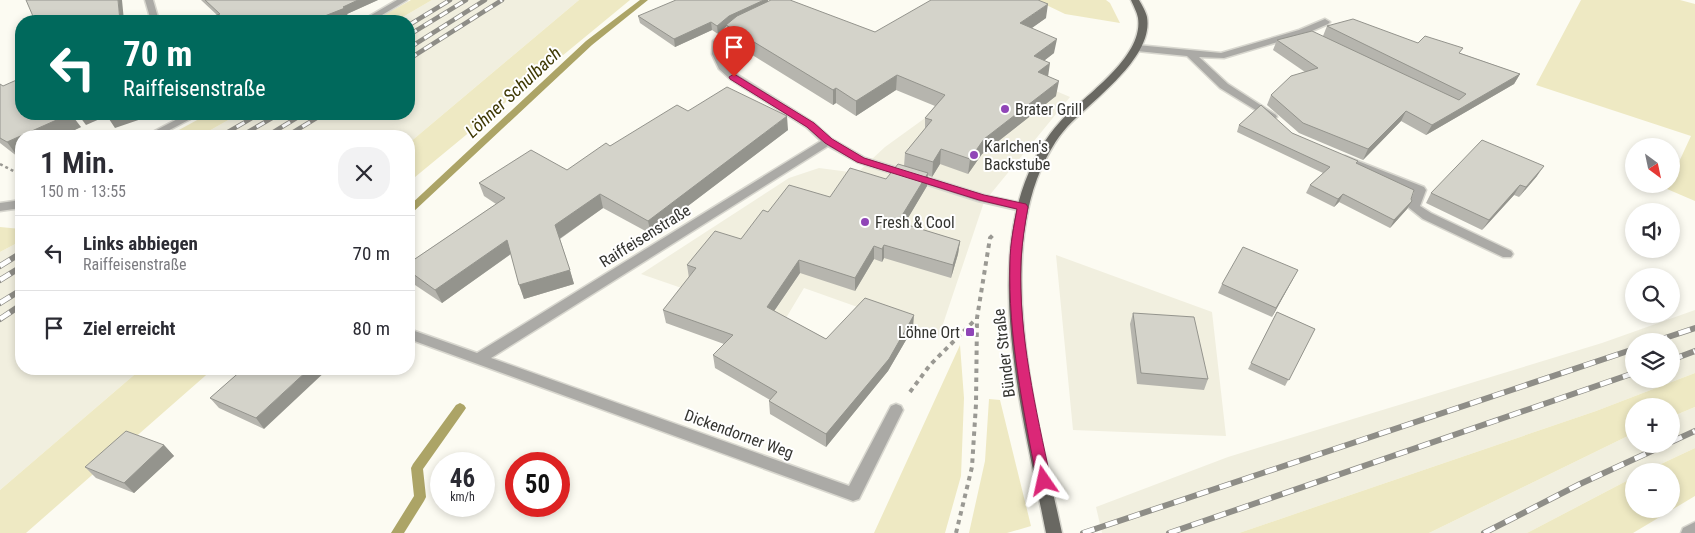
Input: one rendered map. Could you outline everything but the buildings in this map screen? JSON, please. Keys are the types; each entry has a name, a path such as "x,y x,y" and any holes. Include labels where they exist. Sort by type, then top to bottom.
{"main road":[{"name":"Bünder Straße","path":"1054,533 1026,390 1017,326 1015,260 1022,207 1031,180 1043,154 1062,127 1124,65 1137,48 1142,35 1143,19 1135,0"}],"street":[{"path":"149,0 153,15"},
{"path":"377,15 403,0"},
{"path":"751,20 734,28 718,41 717,54 722,67 734,77 810,125 828,141 861,160 982,198 1022,207"},
{"path":"1137,48 1221,56 1302,32 1326,22"},
{"path":"1302,32 1317,40"},
{"path":"1191,54 1224,86 1266,111 1280,124"},
{"path":"162,130 181,120"},
{"name":"Raiffeisenstraße","path":"479,359 828,141"},
{"path":"1333,154 1420,190 1414,207 1427,216 1507,254"},
{"path":"0,207 15,205"},
{"name":"Dickendorner Weg","path":"415,336 853,494 896,410"},
{"path":"1689,533 1695,529"}],"path":[{"path":"0,164 15,172"},
{"path":"956,533 972,466 976,404 977,318 990,238 1022,207"},
{"path":"896,410 930,365 977,318"}],"shaded area":[{"path":"411,0 432,0 406,15 384,15"},
{"path":"432,0 579,0 415,138 415,130 211,130 228,120 415,120 415,15 406,15"},
{"path":"579,0 630,0 415,177 415,138"},
{"path":"1036,0 1106,0 1110,3 1120,23 1065,14"},
{"path":"1581,0 1680,0 1695,4 1695,201 1676,193 1680,193 1680,160 1691,136 1536,85"},
{"path":"997,66 1070,97 984,202 939,336 804,288 783,323 641,274 789,178 819,168 857,173 885,147"},
{"path":"197,120 228,120 211,130 179,130"},
{"path":"0,227 15,228 15,244 0,252"},
{"path":"15,244 15,375 134,375 0,490 0,252"},
{"path":"1056,255 1212,312 1226,436 1073,430"},
{"path":"1695,310 1695,373 1680,379 1680,333 1630,333 1658,323 1680,323 1680,315"},
{"path":"1625,335 1625,388 1656,388 1625,398 1625,400 1596,411 1239,533 1102,533 1096,507 1228,457"},
{"path":"960,345 964,398 961,476 945,533 874,533"},
{"path":"1695,373 1695,407 1680,413 1680,398 1630,398 1656,388 1680,388 1680,379"},
{"path":"134,375 206,375 26,533 0,533 0,490"},
{"path":"989,399 1000,400 1031,526 1007,533 969,533 985,461"},
{"path":"1625,400 1625,437 1429,533 1239,533"},
{"path":"1695,407 1695,448 1663,463 1625,463 1625,482 1527,533 1429,533 1625,437 1625,453 1680,453 1680,413"},
{"path":"1695,448 1695,496 1680,505 1680,463 1663,463"},
{"path":"1625,482 1625,518 1658,518 1633,533 1527,533"}],"waterway":[{"name":"Löhner Schulbach","path":"415,205 589,43 644,0"},
{"name":"Löhner Schulbach","path":"397,533 420,497 417,468 460,408"}],"railway":[{"path":"415,21 450,0"},
{"path":"415,31 466,0"},
{"path":"415,44 485,0"},
{"path":"415,55 502,0"},
{"path":"231,130 249,120"},
{"path":"251,130 269,120"},
{"path":"277,130 293,120"},
{"path":"297,130 313,120"},
{"path":"0,266 15,257"},
{"path":"0,280 15,271"},
{"path":"0,303 15,294"},
{"path":"0,319 15,309"},
{"path":"1680,333 1695,328"},
{"path":"1680,357 1695,351"},
{"path":"1083,533 1625,352"},
{"path":"1169,533 1625,376"},
{"path":"1680,438 1695,431"},
{"path":"1484,533 1580,484 1647,453"}],"place":[{"name":"Brater Grill","path":"1005,109"},
{"name":"Karlchen's Backstube","path":"974,155"},
{"name":"Fresh & Cool","path":"865,222"},
{"name":"Löhne Ort","path":"970,332"}],"route":[{"path":"734,77 810,125 828,141 861,160 982,198 1022,207 1015,260 1017,326 1026,390 1044,481"}]}
